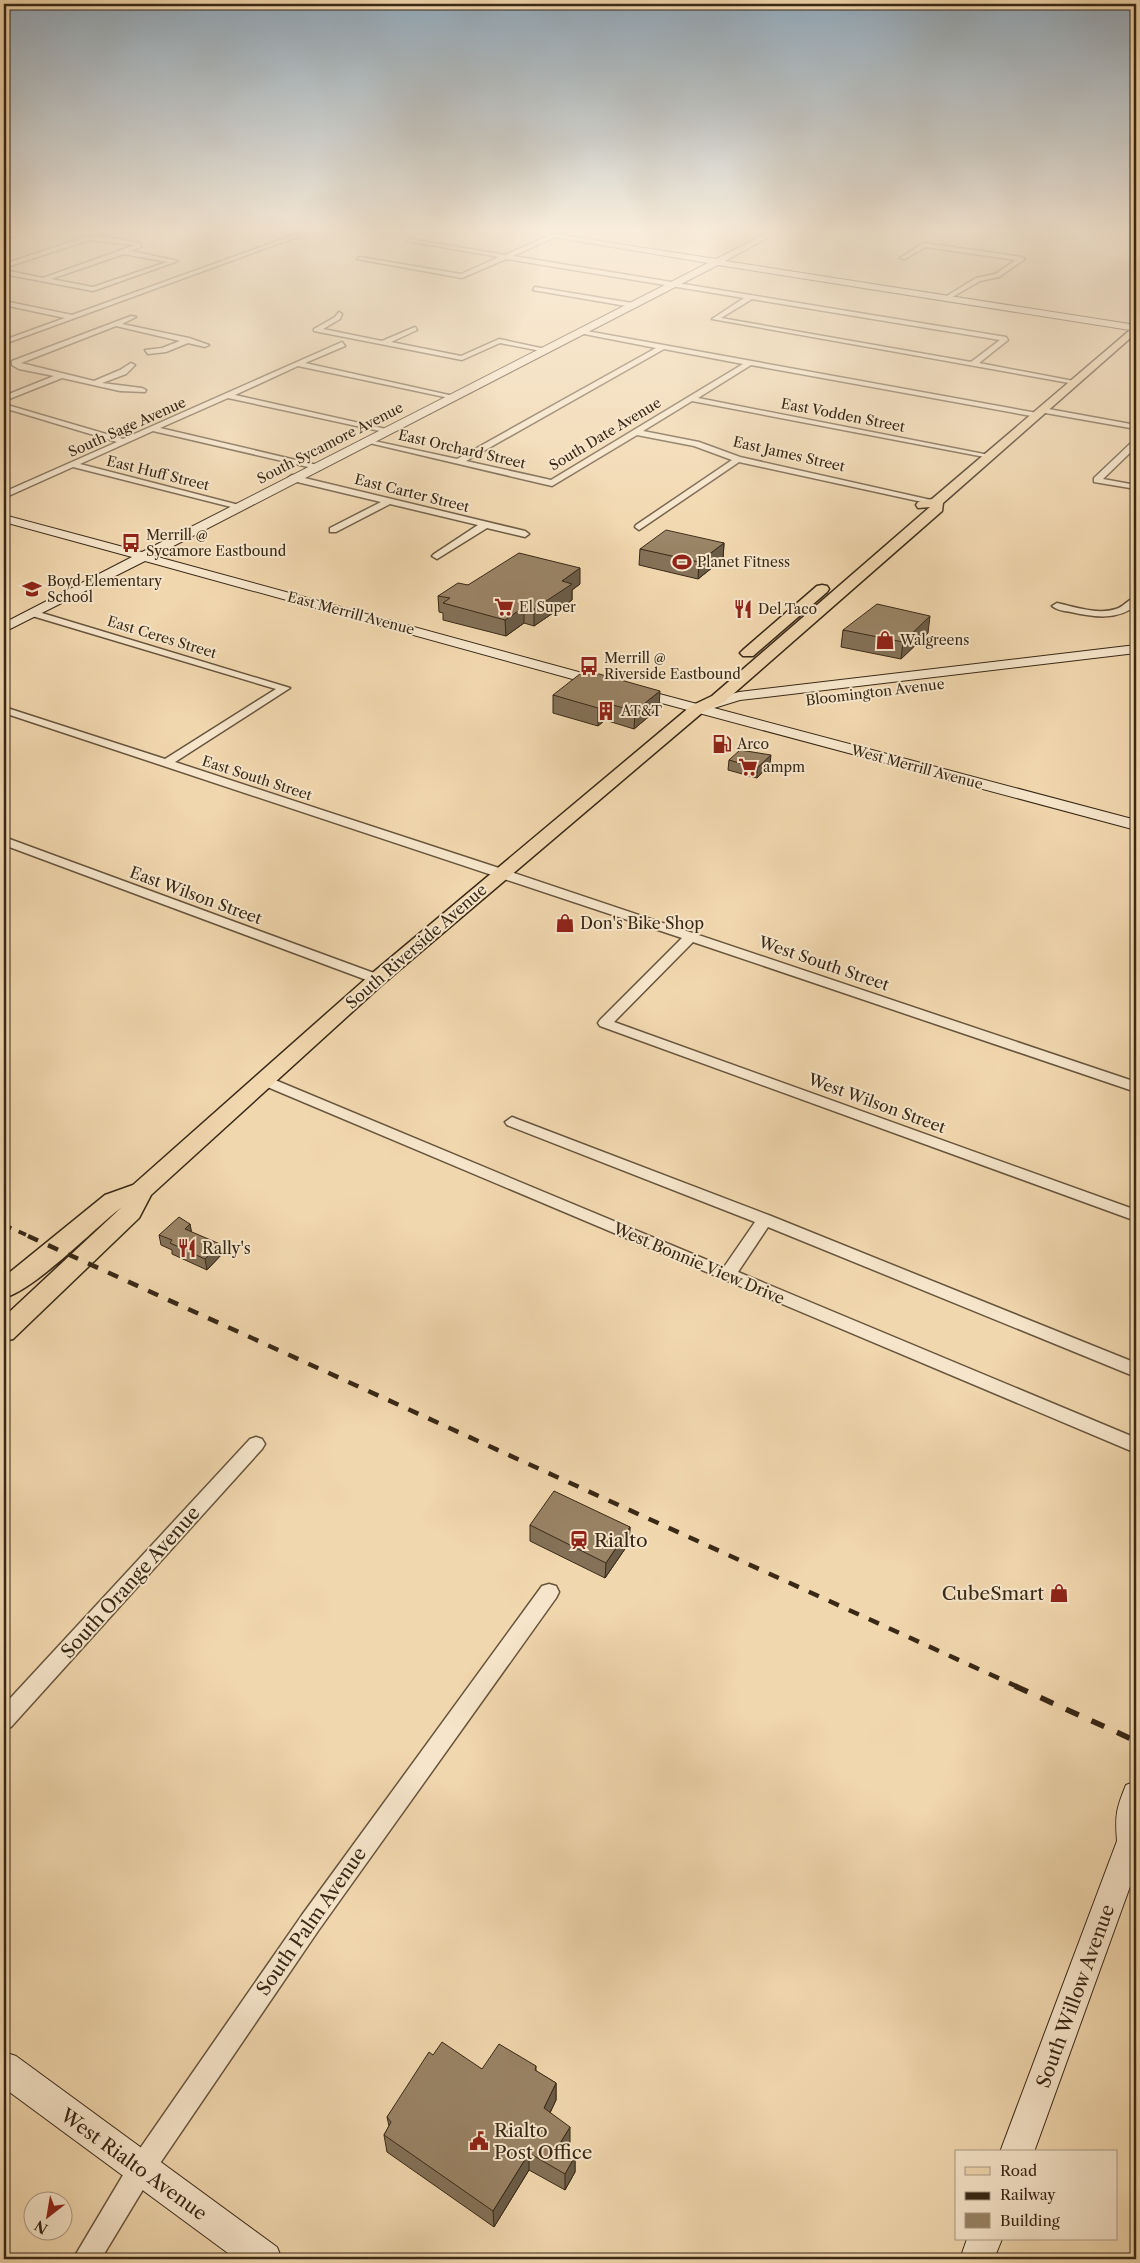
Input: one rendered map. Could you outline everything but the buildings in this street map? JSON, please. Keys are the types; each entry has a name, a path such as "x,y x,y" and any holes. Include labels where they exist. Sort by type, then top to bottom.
{"main road":[{"name":"South Riverside Avenue","path":"698,709 703,695 796,610 919,506 936,502 1126,337"},
{"name":"South Riverside Avenue","path":"4,1332 131,1212 141,1191 262,1080 501,872 698,709 718,698 739,681 932,513 937,508 936,502"},
{"name":"South Riverside Avenue","path":"4,1289 32,1269 113,1201 141,1191"}],"street":[{"path":"4,342 20,337"},
{"path":"81,337 15,363 16,366 95,383 142,390"},
{"path":"173,337 205,345"},
{"path":"350,337 462,358 498,341 546,350"},
{"path":"383,343 398,337"},
{"name":"South Sycamore Avenue","path":"4,628 292,478 572,337"},
{"path":"609,337 1136,427"},
{"path":"815,337 1075,382"},
{"path":"973,364 1006,339 992,337"},
{"path":"59,338 72,340"},
{"path":"148,352 163,350 189,340"},
{"name":"South Sage Avenue","path":"4,495 73,466 342,344"},
{"path":"458,462 666,346"},
{"name":"South Date Avenue","path":"552,483 750,362"},
{"path":"297,364 454,397"},
{"path":"95,383 123,372 131,365"},
{"path":"4,399 61,376"},
{"name":"East Orchard Street","path":"227,395 386,431"},
{"name":"East Vodden Street","path":"692,399 990,456"},
{"path":"4,406 126,442"},
{"path":"154,429 314,467"},
{"name":"East James Street","path":"636,432 696,444 738,458 936,502"},
{"name":"East Orchard Street","path":"365,441 552,483"},
{"path":"1136,443 1097,480 1136,488"},
{"path":"638,527 738,458"},
{"name":"East Huff Street","path":"73,466 236,507"},
{"name":"East Carter Street","path":"292,478 525,534"},
{"path":"333,530 388,502"},
{"name":"East Merrill Avenue","path":"4,518 698,709"},
{"path":"437,556 486,525"},
{"path":"1057,606 1099,614 1123,611 1136,600"},
{"name":"East Ceres Street","path":"32,613 284,688 166,763"},
{"name":"Bloomington Avenue","path":"698,709 739,696 1136,648"},
{"name":"Bloomington Avenue","path":"698,709 744,708 1136,660"},
{"name":"Bloomington Avenue","path":"739,681 749,687 780,691"},
{"name":"West Merrill Avenue","path":"698,709 1136,826"},
{"name":"East South Street","path":"4,710 501,872"},
{"name":"East Wilson Street","path":"4,841 377,980"},
{"name":"West South Street","path":"501,872 1136,1087"},
{"name":"West Wilson Street","path":"691,937 605,1024 1136,1216"},
{"name":"West Bonnie View Drive","path":"262,1080 1136,1446"},
{"path":"512,1122 765,1220 1136,1370"},
{"path":"727,1275 765,1220"},
{"name":"South Orange Avenue","path":"4,1720 256,1444"},
{"name":"South Palm Avenue","path":"86,2259 107,2228 141,2169 315,1915 549,1592"},
{"name":"South Willow Avenue","path":"1018,2150 1134,1839 1129,1816 1136,1795"},
{"name":"West Rialto Avenue","path":"4,2068 265,2259"},
{"path":"977,2259 985,2240"}],"railway":[{"path":"4,1225 31,1237"},
{"path":"28,1236 1018,1687"},
{"path":"1015,1686 1136,1741"}],"place":[{"name":"Merrill @ Sycamore Eastbound","path":"131,543"},
{"name":"Planet Fitness","path":"682,562"},
{"name":"Boyd Elementary School","path":"32,589"},
{"name":"El Super","path":"504,607"},
{"name":"Del Taco","path":"743,609"},
{"name":"Walgreens","path":"885,640"},
{"name":"Merrill @ Riverside Eastbound","path":"589,666"},
{"name":"AT&T","path":"606,711"},
{"name":"Arco","path":"722,744"},
{"name":"ampm","path":"748,767"},
{"name":"Don's Bike Shop","path":"565,923"},
{"name":"Rally's","path":"187,1248"},
{"name":"Rialto","path":"579,1540"},
{"name":"CubeSmart","path":"1059,1593"},
{"name":"Rialto Post Office","path":"479,2141"}]}
